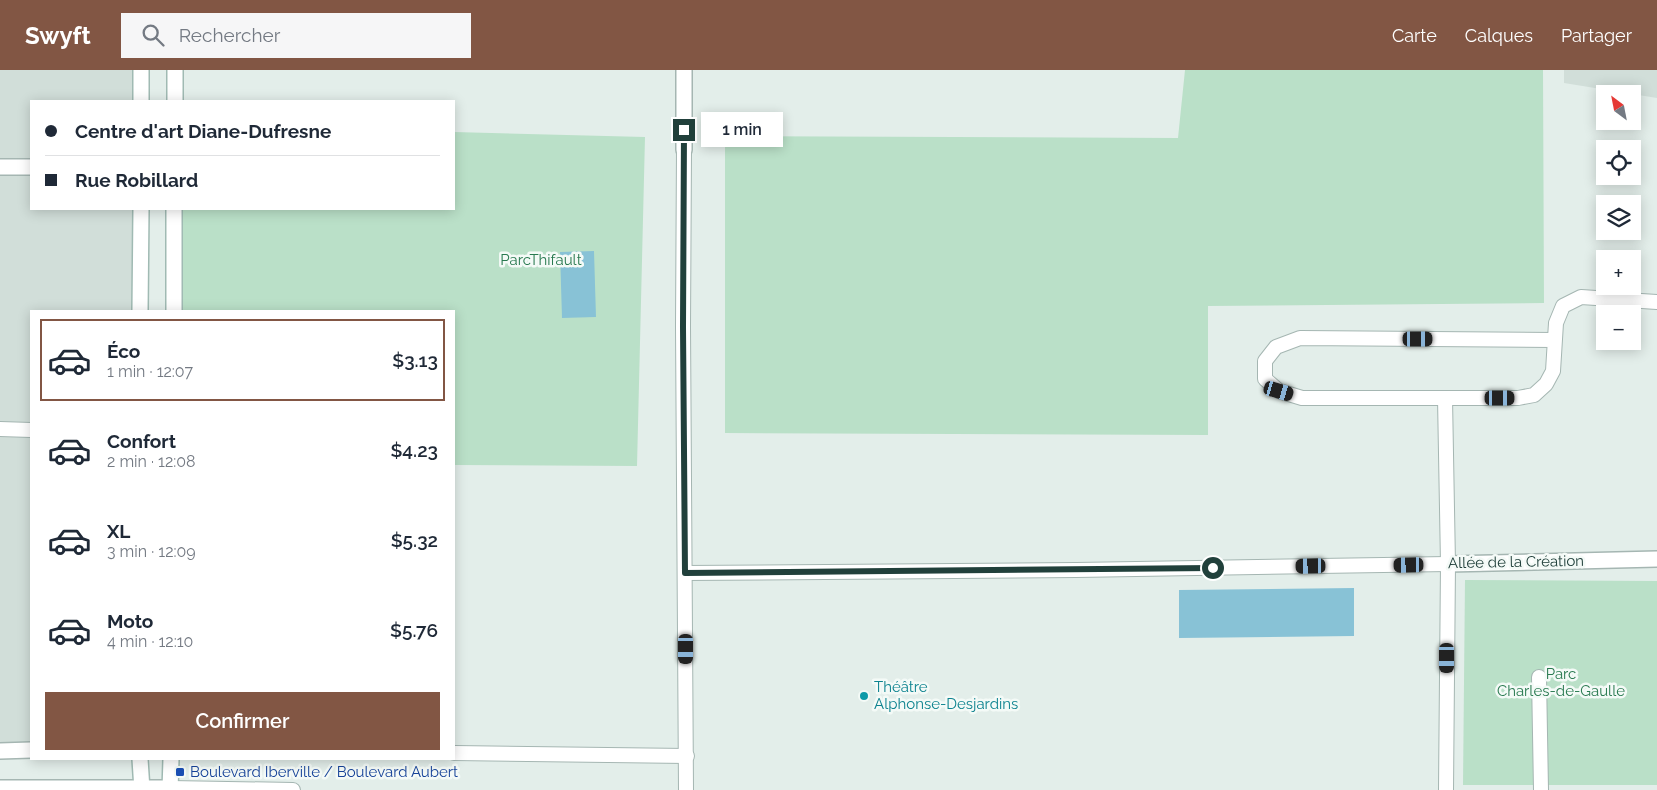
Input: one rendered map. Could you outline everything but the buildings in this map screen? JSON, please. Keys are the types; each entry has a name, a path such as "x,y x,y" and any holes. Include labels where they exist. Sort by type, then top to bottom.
{"street":[{"path":"141,70 141,100"},
{"path":"175,70 175,100"},
{"path":"684,70 684,150"},
{"path":"0,167 30,166"},
{"path":"140,210 140,310"},
{"path":"174,210 174,310"},
{"name":"Allée de la Création","path":"1448,564 1657,559"},
{"path":"0,751 30,750"},
{"path":"140,760 142,789"},
{"path":"0,788 170,789 171,760"}],"lane":[{"path":"684,150 683,337 686,790"},
{"path":"1554,340 1300,338 1276,346 1265,361 1265,379 1279,391 1302,398 1518,398 1534,395 1546,384 1553,371 1556,323 1564,306 1581,298 1657,302"},
{"path":"1445,398 1448,564 1446,790"},
{"path":"0,429 30,430"},
{"name":"Allée de la Création","path":"685,573 1076,570 1448,564"},
{"path":"1539,677 1541,790"},
{"path":"455,753 687,756"},
{"path":"170,789 292,790"}],"shaded area":[{"path":"0,70 140,70 141,100 30,100 30,210 141,210 140,310 30,310 30,751 0,751"},
{"path":"1564,70 1657,70 1657,98 1641,95 1641,85 1596,85 1596,88 1564,83"}],"green space":[{"path":"1185,70 1543,70 1544,303 1208,306 1208,435 725,433 725,136 1178,138"},
{"name":"ParcThifault","path":"455,132 645,137 637,466 455,465 455,310 173,310 174,210 455,210"},
{"name":"Parc Charles-de-Gaulle","path":"1465,580 1657,581 1657,785 1463,785"}],"water":[{"path":"594,251 596,317 562,318 560,252"},
{"path":"1354,588 1354,636 1179,638 1179,590"}],"place":[{"name":"Théâtre Alphonse-Desjardins","path":"864,696"},
{"name":"Boulevard Iberville / Boulevard Aubert","path":"180,772"}],"route":[{"path":"684,130 685,573 1213,568"}]}
